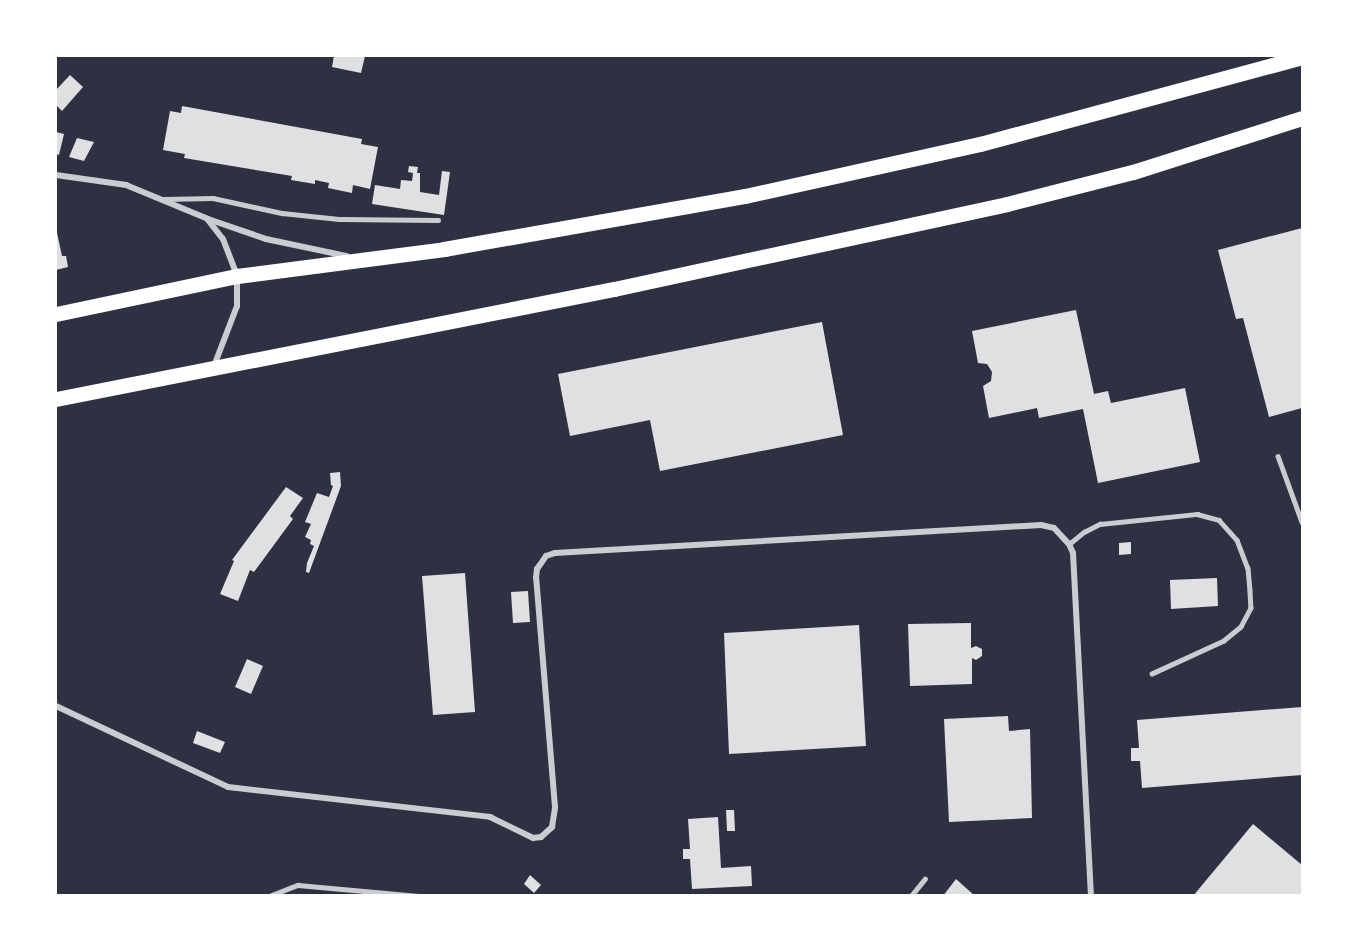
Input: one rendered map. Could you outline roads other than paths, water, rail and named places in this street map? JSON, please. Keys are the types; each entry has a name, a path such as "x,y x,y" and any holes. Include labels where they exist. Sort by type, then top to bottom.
{"main road":[{"path":"56,314 237,276 360,258 444,249 585,225 859,172 980,144 1302,57"},
{"path":"56,399 614,289 1007,204 1132,172 1302,118"}],"street":[{"path":"56,175 126,185 208,219 266,239 360,258"},
{"path":"208,219 223,239 237,276 237,306 213,368"},
{"path":"56,706 228,787 490,817 533,837 549,833 555,807 536,578 537,569 546,556 555,553 1041,525 1054,528 1069,544 1073,553 1091,896"}],"lane":[{"path":"164,199 213,198 282,213 339,219 438,220"},
{"path":"1278,456 1302,522"},
{"path":"1069,544 1084,532 1100,524 1197,514 1219,520 1237,540 1248,568 1251,608 1242,627 1224,641 1152,674"},
{"path":"911,896 925,879"},
{"path":"269,896 298,885 418,896"}]}
